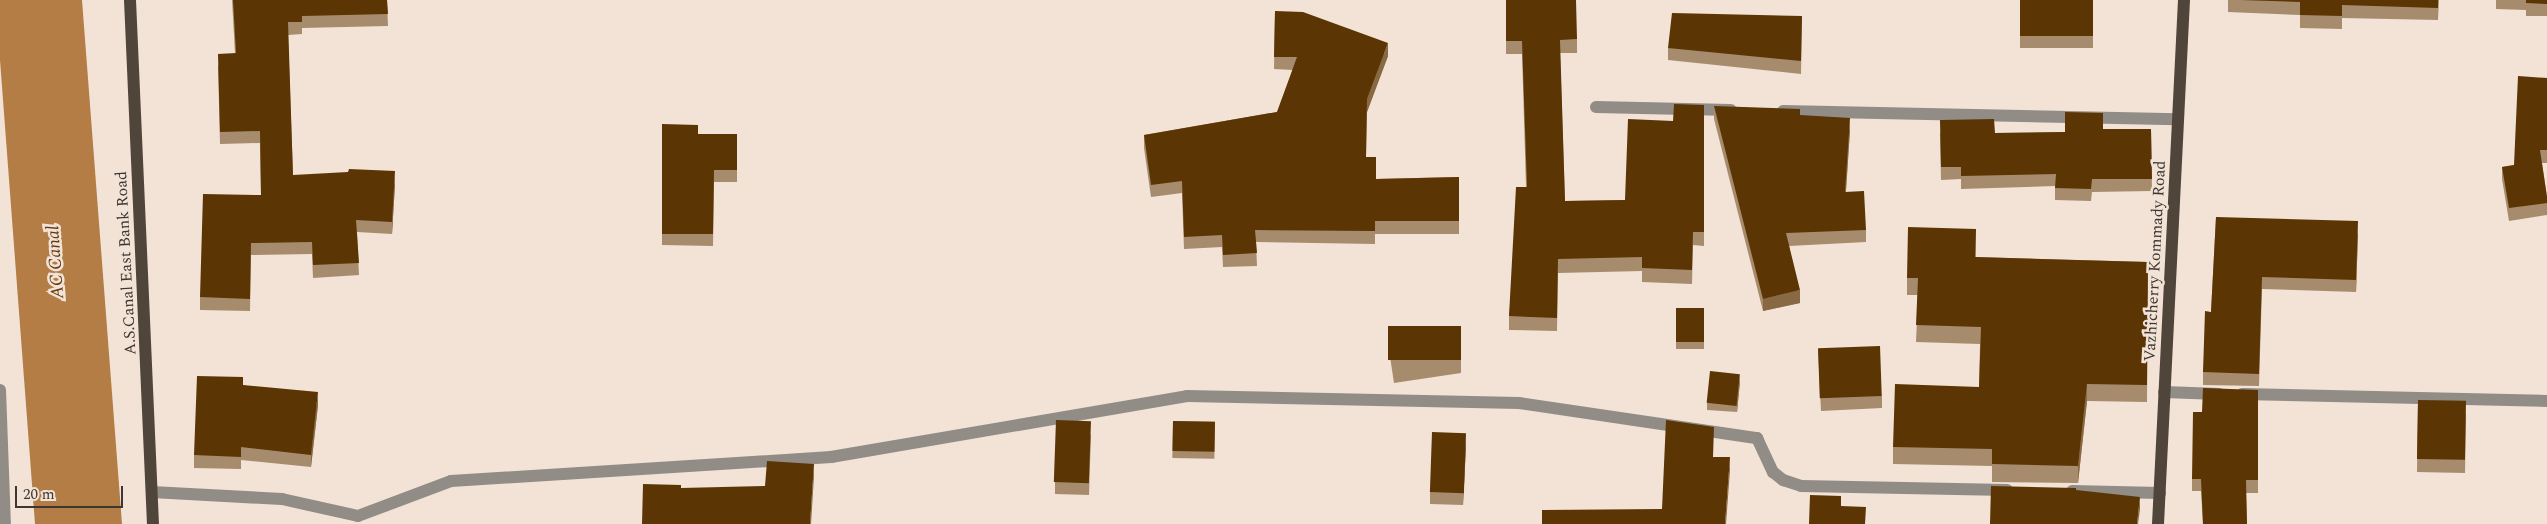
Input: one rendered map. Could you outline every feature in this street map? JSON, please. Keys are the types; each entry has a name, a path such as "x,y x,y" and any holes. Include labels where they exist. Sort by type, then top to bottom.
{"main road":[{"name":"A.S.Canal East Bank Road","path":"130,0 153,524"},
{"name":"Vazhicherry Kommady Road","path":"2158,524 2184,0"}],"street":[{"path":"1596,107 1744,110"},
{"path":"1773,111 2178,119"},
{"path":"0,390 5,524"},
{"path":"2164,392 2547,401"},
{"path":"152,492 282,499 358,516 451,481 831,457 1187,396 1519,402 1758,438 1773,472 1784,480 1801,486 2020,490"},
{"path":"2060,491 2160,493"}],"water":[{"name":"AC Canal","path":"0,0 82,0 122,524 35,524 0,60"}],"building":[{"path":"233,0 387,0 388,14 302,16 302,22 288,22 293,175 348,172 349,169 395,171 392,222 356,220 359,263 313,265 312,242 251,243 250,299 200,297 203,194 261,195 260,131 220,132 218,54 236,53"},
{"path":"1506,0 1576,0 1577,39 1560,40 1565,201 1625,200 1628,119 1673,121 1674,104 1704,105 1704,232 1693,232 1692,270 1642,268 1642,257 1558,259 1557,318 1509,316 1516,187 1527,187 1522,41 1506,41"},
{"path":"2020,0 2093,0 2093,36 2020,36"},
{"path":"2240,0 2438,0 2438,8 2342,5 2342,16 2300,15 2300,2"},
{"path":"2526,0 2547,0 2547,4 2526,3"},
{"path":"1275,11 1303,12 1388,43 1367,99 1366,157 1376,157 1376,179 1459,177 1459,221 1375,221 1375,231 1255,230 1257,253 1223,255 1222,235 1184,237 1182,181 1151,185 1144,135 1277,112 1297,57 1274,57"},
{"path":"1672,13 1802,16 1801,61 1668,48"},
{"path":"2518,76 2547,78 2547,150 2540,150 2547,203 2509,208 2502,167 2514,165"},
{"path":"1714,106 1800,109 1800,115 1850,118 1845,192 1864,191 1866,230 1786,233 1800,290 1763,299"},
{"path":"2065,112 2103,113 2103,129 2151,129 2152,179 2092,179 2091,189 2055,188 2056,174 1961,176 1961,167 1941,167 1940,120 1994,119 1995,133 2065,132"},
{"path":"662,124 698,125 698,134 737,134 737,170 714,170 713,234 662,234"},
{"path":"2216,217 2358,221 2356,280 2262,277 2259,374 2203,372 2205,311 2211,312"},
{"path":"1908,227 1976,229 1975,257 2148,262 2147,385 2087,384 2078,466 1992,464 1992,449 1893,447 1895,384 1979,387 1981,327 1916,325 1918,278 1907,278"},
{"path":"1676,308 1704,308 1704,342 1676,342"},
{"path":"1388,326 1461,326 1461,360 1388,360"},
{"path":"1880,346 1882,396 1820,398 1818,348"},
{"path":"1710,371 1740,374 1736,406 1707,403"},
{"path":"197,376 243,377 243,385 318,392 311,455 241,447 241,457 194,455"},
{"path":"2203,388 2258,390 2258,480 2246,480 2247,524 2203,524 2201,479 2192,479 2193,412 2202,412"},
{"path":"2418,400 2466,401 2465,460 2417,459"},
{"path":"1056,420 1091,421 1089,483 1054,482"},
{"path":"1666,420 1714,427 1713,457 1730,457 1725,524 1542,524 1542,510 1662,509"},
{"path":"1173,421 1215,422 1214,452 1172,451"},
{"path":"1432,432 1466,433 1464,493 1430,492"},
{"path":"767,461 814,464 810,524 642,524 643,484 681,485 681,488 765,486"},
{"path":"1991,486 2076,488 2076,490 2140,497 2137,524 1990,524"},
{"path":"1810,495 1841,496 1841,506 1866,507 1865,524 1809,524"}]}
